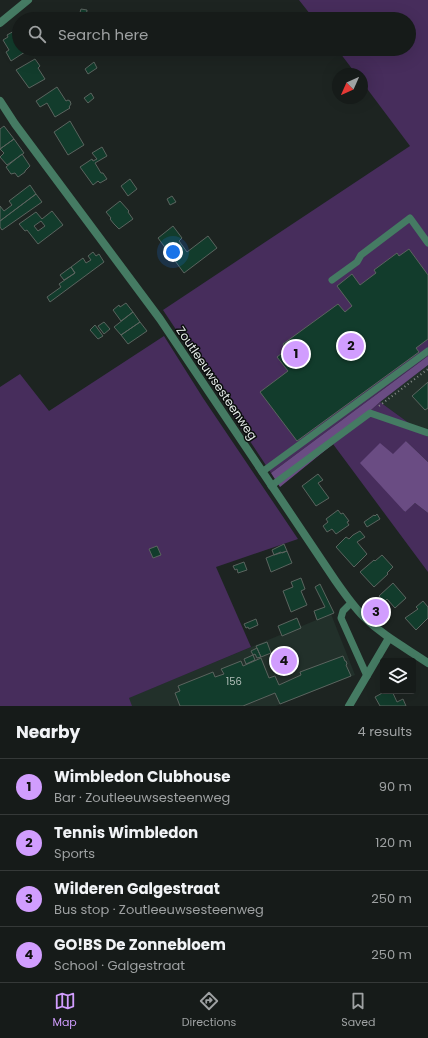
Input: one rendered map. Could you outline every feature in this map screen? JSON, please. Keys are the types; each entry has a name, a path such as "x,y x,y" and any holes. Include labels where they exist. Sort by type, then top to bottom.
{"street":[{"path":"13,12 28,0"},
{"path":"0,23 12,13"},
{"name":"Zoutleeuwsesteenweg","path":"0,101 15,124 144,297 351,603 364,618 389,638 428,663"},
{"path":"349,706 389,638"}],"lane":[{"path":"332,280 357,262 361,255 410,218 428,243"},
{"path":"262,472 428,351"},
{"path":"271,486 370,413 428,433"},
{"path":"351,603 343,611 341,618 367,676"}],"path":[{"path":"370,413 428,369"}],"shaded area":[{"path":"299,0 428,0 428,356 271,473 163,310 410,146 368,90 368,68 351,68 342,56 416,56 416,12 308,12"},
{"path":"164,336 203,398 298,539 216,567 251,647 129,698 132,706 0,706 0,387 20,374 49,411"},
{"path":"428,356 428,365 380,402 333,444 280,487 271,473"},
{"path":"428,365 428,437 380,402"},
{"path":"380,402 428,437 428,462 406,441 404,512 415,503 428,513 428,572 333,444"},
{"path":"406,441 428,462 428,513 415,503 405,512 360,463 380,443 393,454"},
{"path":"331,614 355,675 276,706 131,706 128,698"}],"building":[{"path":"81,9 87,10 87,12 80,12"},
{"path":"12,32 12,56 19,56 11,61 6,52 9,50 3,40 8,37 7,35"},
{"path":"35,59 40,66 38,68 45,79 29,88 16,70"},
{"path":"94,62 97,68 88,74 85,69"},
{"path":"57,87 66,101 70,101 71,104 69,107 70,108 55,117 47,103 40,107 36,101"},
{"path":"91,93 94,98 88,103 84,98"},
{"path":"70,121 84,145 68,155 54,132"},
{"path":"4,126 14,139 0,149 0,129"},
{"path":"14,139 24,153 7,165 0,157 4,153 0,149"},
{"path":"102,147 107,156 95,163 107,179 100,183 98,181 93,185 80,167 92,159 93,161 97,159 92,153"},
{"path":"22,154 30,166 18,177 15,173 11,174 6,167"},
{"path":"130,179 137,189 128,196 121,186"},
{"path":"30,185 36,194 0,221 0,206 4,211 12,205 9,201"},
{"path":"36,194 42,202 2,230 0,227 0,221"},
{"path":"172,196 176,202 170,205 167,199"},
{"path":"120,201 129,211 128,212 133,219 119,229 106,212"},
{"path":"52,211 63,225 38,244 27,230 25,231 19,224 36,212 42,219","holes":["41,221 45,226 38,231 34,226"]},
{"path":"173,226 182,238 179,241 187,252 208,236 217,248 184,273 158,238"},
{"path":"409,249 428,275 428,339 416,348 419,352 297,441 260,392 288,371 277,357 286,350 283,344 338,304 345,312 352,306 337,286 352,274 360,285 376,273 374,270 397,253 399,256"},
{"path":"93,252 96,256 99,254 104,262 50,302 47,297 61,287 59,284 75,273 71,267 83,258 86,263 91,260 88,256"},
{"path":"71,267 75,273 64,280 60,275"},
{"path":"126,303 133,312 121,321 113,310 119,305 120,307"},
{"path":"133,312 140,322 121,335 114,327"},
{"path":"104,322 110,329 104,334 98,326"},
{"path":"140,322 147,331 128,344 121,335"},
{"path":"95,325 103,336 98,339 90,330"},
{"path":"428,382 428,408 425,410 412,396"},
{"path":"318,474 323,480 318,483 329,498 316,506 302,486"},
{"path":"338,510 341,514 343,513 349,521 347,522 349,525 336,534 332,529 327,532 323,526 328,522 326,519"},
{"path":"377,514 380,519 367,527 364,522"},
{"path":"360,531 365,537 357,542 367,554 354,567 336,547 346,537 349,539"},
{"path":"284,544 287,551 274,555 272,550"},
{"path":"157,546 161,555 153,558 149,549"},
{"path":"287,551 292,563 271,572 266,558"},
{"path":"382,555 393,567 374,587 360,572"},
{"path":"244,562 247,570 238,573 237,569 235,570 233,566"},
{"path":"301,578 305,589 301,591 307,605 291,612 283,591 293,587 291,582"},
{"path":"393,583 406,598 395,608 387,599 384,602 379,596"},
{"path":"320,584 334,613 317,620 314,611 325,607 315,587"},
{"path":"423,601 428,607 428,618 416,630 405,618 418,609 416,607"},
{"path":"297,618 301,628 282,636 278,626"},
{"path":"256,619 258,625 249,629 248,627 246,628 244,624"},
{"path":"267,642 271,653 261,657 256,646"},
{"path":"257,648 261,657 257,658 251,651"},
{"path":"253,655 255,660 246,664 244,659"},
{"path":"343,656 351,676 280,704 275,693 243,706 180,706 175,693 180,691 178,686 213,672 215,677 224,674 221,669 241,661 243,666 261,658 269,678 275,676 279,685 301,675 300,672"},
{"path":"380,694 393,694 397,702 403,699 406,706 380,706 375,697"}],"place":[{"name":"Tennis Wimbledon","path":"351,346"},
{"name":"Wimbledon Clubhouse","path":"296,354"},
{"name":"Wilderen Galgestraat","path":"376,612"},
{"name":"GO!BS De Zonnebloem","path":"284,661"}]}
